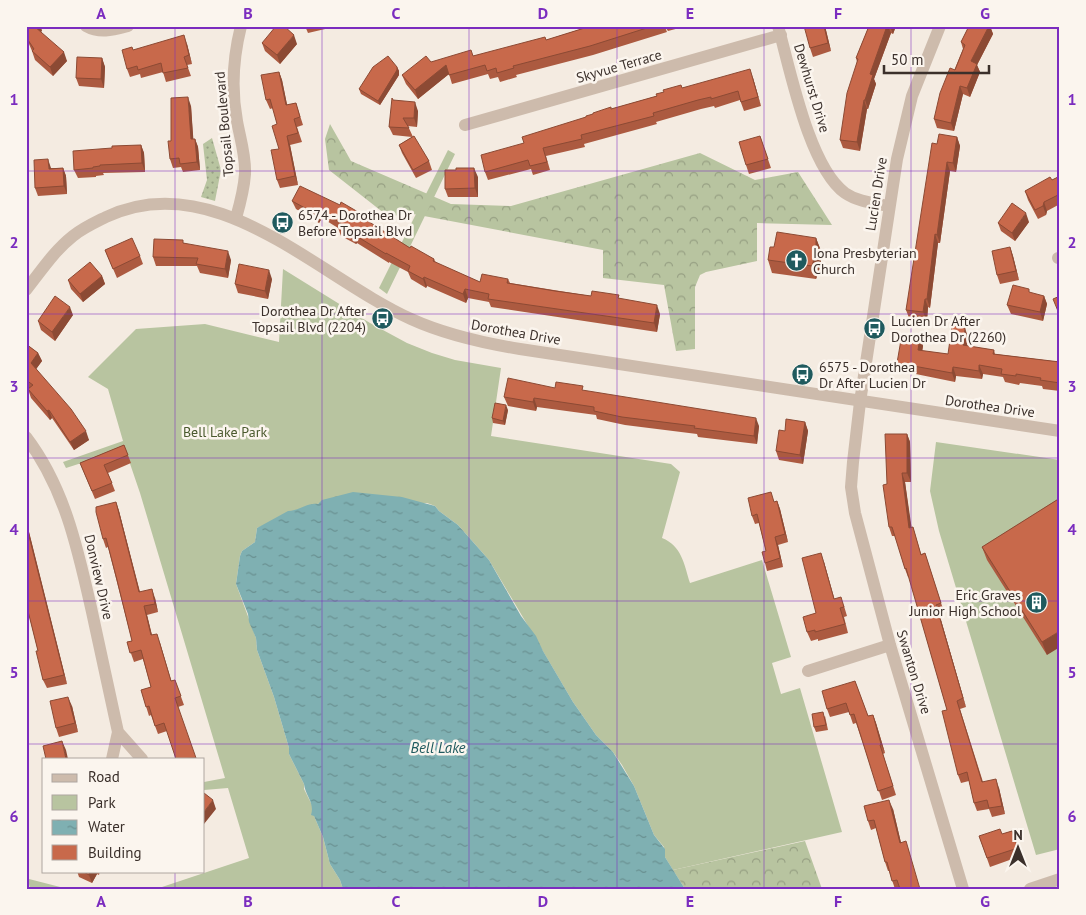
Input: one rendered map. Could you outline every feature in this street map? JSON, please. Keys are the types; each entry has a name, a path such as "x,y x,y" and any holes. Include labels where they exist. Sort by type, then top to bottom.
{"street":[{"path":"86,26 94,30 104,31 128,26"},
{"name":"Topsail Boulevard","path":"236,218 246,172 234,94 233,69 235,49 241,26"},
{"name":"Lucien Drive","path":"860,402 897,160 912,96 940,26"},
{"name":"Dewhurst Drive","path":"779,31 801,112 828,174 846,193 864,202 889,206"},
{"name":"Skyvue Terrace","path":"465,125 779,31"},
{"name":"Dorothea Drive","path":"26,290 50,259 73,236 92,224 126,209 160,203 180,204 204,208 236,218 377,302 411,319 457,336 492,345 1060,431"},
{"name":"Swanton Drive","path":"860,402 853,462 852,487 855,513 890,645 964,889"},
{"name":"Donview Drive","path":"26,437 49,472 78,546 118,732 112,758"},
{"path":"808,670 890,645"},
{"name":"Donview Drive","path":"118,732 141,758"},
{"path":"1030,889 1060,879"}],"green space":[{"path":"330,124 351,161 451,204 511,206 700,153 755,180 798,172 832,225 757,223 757,261 700,275 695,287 695,349 676,351 664,285 603,278 603,250 408,213 389,217 329,170 325,139"},
{"path":"212,138 221,170 215,201 201,197 207,180 203,144"},
{"path":"448,150 455,154 387,294 379,288"},
{"name":"Bell Lake Park","path":"283,269 370,323 407,343 455,360 501,368 491,436 671,464 680,472 662,538 669,541 678,551 690,583 762,560 791,657 772,663 781,694 800,688 842,832 673,870 665,857 664,847 654,835 634,786 622,765 613,752 596,735 573,702 489,560 458,525 435,506 427,503 320,503 257,528 255,542 242,551 240,556 236,584 256,638 257,650 274,697 289,748 289,754 313,807 314,816 323,837 330,864 343,889 156,889 249,858 228,788 205,790 205,782 225,778 140,493 125,449 66,468 63,462 123,441 108,389 88,377 136,329 205,324 279,342"},
{"path":"936,442 1060,460 1060,849 1036,855 939,531 930,491"},
{"path":"805,841 822,889 685,889 673,870"},
{"path":"29,879 68,889 30,889"}],"water":[{"name":"Bell Lake","path":"353,492 402,497 435,506 458,525 489,560 521,616 536,636 573,702 596,735 613,752 634,786 654,835 665,849 665,857 685,889 343,889 330,864 323,837 314,816 311,815 312,807 304,784 289,754 289,748 274,697 257,650 256,638 236,584 240,556 242,551 255,542 257,528 288,511 310,504 318,504 322,500"}],"building":[{"path":"26,26 34,26 64,52 50,67 32,51 34,49 26,36"},
{"path":"276,26 284,26 294,35 277,55 262,43"},
{"path":"591,26 653,26 590,46 513,66 514,68 497,73 496,68 487,71 485,65 449,75 446,65 415,90 402,75 426,56 431,62 471,50 473,56 545,37 546,40"},
{"path":"804,26 824,26 828,43 810,48"},
{"path":"869,26 887,26 870,74 873,75 864,100 857,142 840,140 847,93 858,59 856,58"},
{"path":"969,26 989,26 971,61 977,64 967,88 960,86 951,123 934,119 940,93 950,68 955,70 965,45 961,42"},
{"path":"184,35 189,55 184,57 188,68 163,73 161,63 138,70 137,66 127,69 122,50 132,47 133,50"},
{"path":"388,56 397,67 397,70 378,101 359,89 373,67"},
{"path":"77,57 102,58 101,79 76,78"},
{"path":"750,69 758,97 741,102 738,91 711,99 711,97 698,100 653,113 654,116 581,135 582,139 543,148 547,162 530,166 528,160 485,172 481,155 524,143 522,137 611,107 611,109 657,96 656,94 664,92 663,90 681,85 682,88"},
{"path":"279,72 286,105 296,103 300,117 294,119 298,133 287,136 295,176 277,180 271,150 279,149 272,126 277,124 270,99 266,100 261,75"},
{"path":"188,97 191,139 195,139 197,162 180,164 179,158 170,159 168,141 171,141 171,98"},
{"path":"392,98 393,100 415,102 414,118 403,118 409,128 389,127"},
{"path":"939,134 957,137 953,163 947,162 927,299 925,299 923,312 906,310 932,143 937,144"},
{"path":"414,136 429,161 413,170 399,145"},
{"path":"760,136 768,159 746,165 739,142"},
{"path":"141,145 142,163 100,165 93,168 74,170 73,151 112,148 112,146"},
{"path":"48,159 49,169 63,168 64,186 35,188 34,160"},
{"path":"456,168 474,168 475,188 445,189 445,170 456,170"},
{"path":"1060,176 1060,194 1044,202 1043,206 1035,210 1025,191 1050,177 1052,180"},
{"path":"300,186 340,205 341,202 365,216 363,218 410,248 411,246 434,259 433,261 480,282 482,274 508,279 507,283 555,291 591,296 592,291 619,295 618,298 657,305 654,323 488,299 489,294 465,289 463,294 424,277 423,279 408,271 410,266 338,227 341,223 319,210 316,214 292,201"},
{"path":"1012,203 1026,213 1012,233 998,223"},
{"path":"777,232 816,238 816,252 812,266 768,260 770,247 774,247"},
{"path":"132,238 140,256 113,269 105,250"},
{"path":"154,239 183,240 183,243 228,251 225,269 196,264 198,258 153,257"},
{"path":"1010,247 1016,271 997,275 992,251"},
{"path":"90,262 102,276 80,294 68,280"},
{"path":"239,264 269,270 265,291 235,284"},
{"path":"1013,285 1029,289 1029,292 1044,296 1040,312 1007,305"},
{"path":"55,296 70,307 52,332 38,321"},
{"path":"1060,296 1060,316 1053,299"},
{"path":"952,326 965,328 963,345 994,350 993,354 1060,362 1060,383 1016,374 1016,376 1001,374 1002,369 979,365 979,371 953,367 952,373 897,363 902,334 920,337 918,350 948,354"},
{"path":"26,344 38,353 31,363 71,409 86,431 70,442 49,410 47,411 28,389 33,385 26,380"},
{"path":"508,378 555,388 556,382 583,386 582,390 756,418 754,436 622,417 594,411 594,407 534,398 533,402 504,397"},
{"path":"495,403 506,405 503,421 492,418"},
{"path":"786,419 805,422 800,455 776,451 779,430 785,431"},
{"path":"885,434 907,434 907,473 902,473 909,528 913,527 921,555 925,553 941,603 936,605 963,698 957,701 982,782 996,779 1002,806 989,808 987,800 974,803 967,772 958,775 942,711 947,710 906,568 892,527 889,527 883,485 887,484"},
{"path":"124,445 128,455 104,465 112,483 92,491 80,463"},
{"path":"771,492 774,502 777,501 785,534 775,537 780,558 765,563 762,552 766,551 757,514 752,516 748,498"},
{"name":"Eric Graves Junior High School","path":"1060,498 1060,631 1042,642 982,547"},
{"path":"116,502 139,592 152,589 155,604 144,606 151,635 157,634 171,681 175,680 181,696 175,698 196,758 176,758 164,723 155,726 149,706 146,707 141,690 151,687 141,650 130,653 127,642 132,641 106,538 103,539 96,507"},
{"path":"26,524 64,675 43,680 26,603"},
{"path":"821,553 834,599 841,597 844,607 840,608 845,624 815,632 815,630 807,632 803,617 816,613 802,558"},
{"path":"855,681 868,716 873,715 893,786 878,791 854,714 850,715 846,703 827,709 822,691"},
{"path":"68,697 75,723 56,728 50,701"},
{"path":"823,712 826,725 814,727 812,714"},
{"path":"62,741 66,758 46,758 43,746"},
{"path":"205,794 213,800 205,811"},
{"path":"889,800 900,843 906,841 920,889 900,889 897,880 892,881 874,820 868,821 864,806"},
{"path":"1000,829 1002,834 1012,831 1018,848 987,858 979,836"}],"place":[{"name":"6574 - Dorothea Dr Before Topsail Blvd","path":"282,223"},
{"name":"Iona Presbyterian Church","path":"797,261"},
{"name":"Dorothea Dr After Topsail Blvd (2204)","path":"382,319"},
{"name":"Lucien Dr After Dorothea Dr (2260)","path":"875,329"},
{"name":"6575 - Dorothea Dr After Lucien Dr","path":"803,375"},
{"name":"Eric Graves Junior High School","path":"1037,603"}]}
